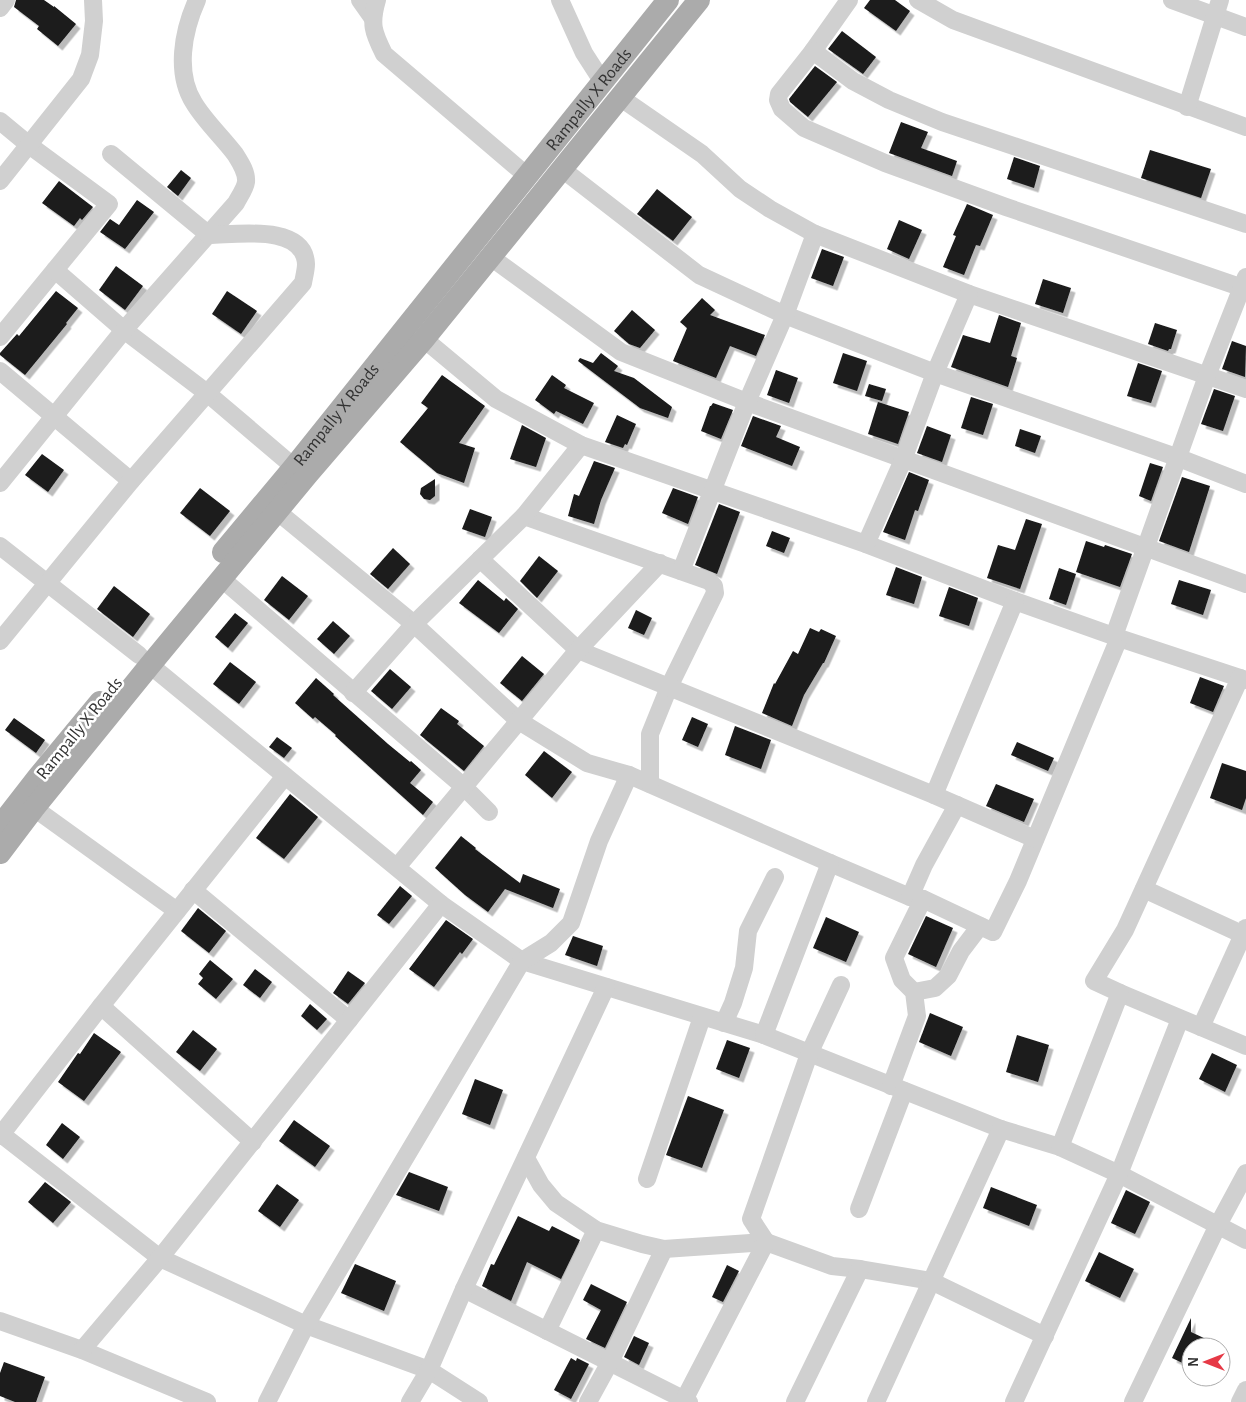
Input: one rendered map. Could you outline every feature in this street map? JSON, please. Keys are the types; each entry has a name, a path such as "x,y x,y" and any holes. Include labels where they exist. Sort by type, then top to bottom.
{"main road":[{"path":"0,853 144,660 222,579 308,474 492,258 700,0"},
{"name":"Rampally X Roads","path":"0,826 38,777 144,660 294,467 664,2"},
{"path":"506,201 523,218"}],"street":[{"path":"0,8 6,0"},
{"path":"0,181 81,80 90,55 94,21 93,0"},
{"path":"0,482 124,330 236,203 246,182 242,165 224,139 194,104 184,85 182,53 192,12 197,0"},
{"path":"360,0 372,17 376,37 384,54 526,175"},
{"path":"372,17 377,0"},
{"path":"560,0 584,53 602,82"},
{"path":"278,512 414,624 519,721 587,763 629,775 993,932 1018,881 1117,637 1146,547 1179,458 1206,376 1245,285 921,177 878,161 804,128 782,109 778,100 779,94 813,51 849,0"},
{"path":"918,0 953,20 1246,127"},
{"path":"1172,0 1214,17 1246,27"},
{"path":"1187,106 1220,0"},
{"path":"813,51 853,81 889,100 942,122 1246,224"},
{"path":"621,98 702,154 748,194 770,209 815,234 969,294 1246,389"},
{"path":"0,121 29,145 109,204 0,337"},
{"path":"0,641 131,481 303,283 306,264 303,251 293,242 271,233 209,235 111,154"},
{"path":"562,169 699,275 785,315 935,373 1179,458 1246,484"},
{"path":"681,571 747,402 785,315 815,234"},
{"path":"492,258 621,352 747,402 903,460 1246,584"},
{"path":"55,270 124,330 207,393 294,467"},
{"path":"866,544 903,460 935,373 969,294"},
{"path":"424,339 496,399 581,445 866,544 1015,601 1243,679 1124,930 1094,981 1246,1046"},
{"path":"0,371 131,481"},
{"path":"353,693 414,624 524,516 581,445"},
{"path":"524,516 709,581 714,586 715,593 669,687 650,734 650,784"},
{"path":"0,546 144,660 441,904 522,961 764,1035 1001,1129 1060,1147 1119,1174 1246,1240"},
{"path":"480,559 578,650 934,795 1035,839"},
{"path":"397,867 578,650 660,563"},
{"path":"222,579 463,786 489,812"},
{"path":"934,795 1015,601"},
{"path":"267,1402 306,1325 522,961 551,943 571,923 599,842 629,775"},
{"path":"285,776 0,1135 160,1258 306,1325 429,1370 479,1402"},
{"path":"859,1209 897,1089 917,1016 914,992 902,980 894,958 916,898 924,865 957,805"},
{"path":"34,808 177,911"},
{"path":"764,1035 830,863"},
{"path":"724,1023 733,1003 744,968 748,930 775,877"},
{"path":"1144,888 1245,933 1201,1027"},
{"path":"193,890 349,1020"},
{"path":"82,1350 160,1258 441,904"},
{"path":"914,992 935,988 948,976 961,951 980,926"},
{"path":"766,1242 751,1219 809,1054 841,985"},
{"path":"410,1402 429,1370 464,1289 606,987"},
{"path":"1060,1147 1120,993"},
{"path":"101,1006 253,1142"},
{"path":"647,1179 702,1017"},
{"path":"1014,1402 1119,1174 1180,1019"},
{"path":"876,1402 1001,1129"},
{"path":"526,1158 541,1185 556,1203 596,1230 664,1249 766,1242 832,1266 931,1281 1045,1336"},
{"path":"1133,1402 1218,1225 1246,1173"},
{"path":"547,1331 596,1230"},
{"path":"464,1289 685,1401 766,1242"},
{"path":"588,1402 610,1362 664,1249"},
{"path":"795,1402 860,1269"},
{"path":"0,1321 82,1350 207,1402"},
{"path":"1240,1402 1246,1390"}],"building":[{"path":"16,0 44,0 76,24 58,46 37,29 39,26 14,7"},
{"path":"870,0 895,0 910,11 896,31 864,8"},
{"path":"842,31 876,57 863,74 828,49"},
{"path":"815,66 837,82 808,117 789,99"},
{"path":"901,122 928,132 921,148 957,161 952,176 889,153"},
{"path":"1150,150 1211,169 1201,198 1141,178"},
{"path":"1014,157 1040,166 1034,188 1007,179"},
{"path":"181,170 191,178 178,196 167,187"},
{"path":"59,181 93,207 74,226 42,203"},
{"path":"657,189 692,217 673,241 637,214"},
{"path":"137,200 154,212 125,249 100,232 110,219 119,225"},
{"path":"967,204 993,215 980,246 976,245 964,275 943,267 956,236 953,235"},
{"path":"899,220 922,230 909,259 887,249"},
{"path":"822,249 844,257 833,286 811,278"},
{"path":"116,266 143,286 125,310 99,290"},
{"path":"1043,279 1071,288 1063,313 1035,304"},
{"path":"56,291 78,308 25,375 0,355 0,353 17,334 19,336"},
{"path":"227,291 257,311 241,334 212,314"},
{"path":"702,298 715,310 710,315 765,335 756,356 730,346 716,378 673,361 687,328 680,322"},
{"path":"632,310 655,330 640,348 629,344 614,331"},
{"path":"999,315 1021,323 1011,356 1017,358 1008,387 951,367 963,335 990,343"},
{"path":"1155,323 1177,330 1171,349 1168,351 1148,344"},
{"path":"1232,341 1246,346 1245,377 1222,369"},
{"path":"601,353 618,366 614,371 634,378 672,407 668,418 640,408 578,361 580,358 593,363"},
{"path":"843,353 867,361 857,391 833,383"},
{"path":"1138,363 1162,371 1151,403 1127,396"},
{"path":"776,370 798,378 789,403 767,395"},
{"path":"442,375 485,406 459,443 475,448 464,483 437,473 400,442 428,408 421,403"},
{"path":"552,375 566,385 564,388 594,403 583,424 556,411 554,414 535,400"},
{"path":"869,384 886,389 882,401 865,396"},
{"path":"1214,389 1235,396 1223,431 1201,424"},
{"path":"971,397 993,404 983,435 961,428"},
{"path":"878,402 909,412 898,444 868,434"},
{"path":"713,403 733,410 721,439 701,431 710,406"},
{"path":"617,415 636,424 627,445 625,444 623,448 605,442"},
{"path":"753,416 781,426 776,437 800,447 792,466 741,446"},
{"path":"522,425 546,438 536,467 510,459"},
{"path":"927,426 951,435 942,462 917,453"},
{"path":"1020,429 1041,436 1035,453 1015,446"},
{"path":"42,454 64,470 48,492 25,475"},
{"path":"594,461 615,468 601,500 594,524 568,516 574,494 579,496"},
{"path":"1150,463 1163,467 1151,501 1139,496"},
{"path":"909,472 929,480 918,511 915,510 905,540 883,532"},
{"path":"1182,477 1210,486 1189,552 1159,541"},
{"path":"435,479 435,496 430,500 424,499 420,494 421,488"},
{"path":"200,488 230,511 210,536 180,513"},
{"path":"673,488 698,497 688,524 662,513"},
{"path":"719,504 740,512 717,574 695,565"},
{"path":"470,509 492,517 485,537 462,529"},
{"path":"1026,519 1042,524 1020,589 987,578 998,545 1015,550"},
{"path":"772,531 790,538 784,553 766,546"},
{"path":"1086,541 1132,554 1120,587 1076,572"},
{"path":"393,548 410,564 388,589 370,574"},
{"path":"539,556 558,571 537,598 520,581"},
{"path":"896,567 922,577 914,604 886,595"},
{"path":"1059,568 1076,574 1066,605 1049,599"},
{"path":"282,576 308,596 289,620 264,600"},
{"path":"478,580 504,601 506,598 518,609 499,633 459,603"},
{"path":"1179,580 1211,590 1203,615 1171,604"},
{"path":"114,586 150,614 133,637 97,609"},
{"path":"949,587 978,598 969,626 939,616"},
{"path":"636,610 652,618 644,635 628,628"},
{"path":"235,613 248,623 228,648 215,637"},
{"path":"333,621 350,636 334,654 317,639"},
{"path":"810,628 819,632 821,629 836,636 824,663 804,695 792,726 762,713 774,683 793,651 798,654"},
{"path":"522,656 544,674 522,701 500,683"},
{"path":"230,662 256,682 239,704 213,684"},
{"path":"390,669 411,687 392,709 371,691"},
{"path":"1200,677 1224,686 1213,712 1190,703"},
{"path":"316,678 388,744 421,770 410,783 433,802 423,815 336,735 315,717 313,719 295,703"},
{"path":"441,708 459,721 457,724 484,746 464,771 420,735"},
{"path":"692,717 708,724 698,747 682,740"},
{"path":"14,718 45,740 36,753 5,730"},
{"path":"735,726 771,740 761,769 725,755"},
{"path":"277,737 292,748 284,758 269,747"},
{"path":"1017,742 1054,758 1048,771 1011,755"},
{"path":"544,751 572,772 552,798 525,775"},
{"path":"1222,763 1246,771 1246,798 1242,810 1210,798"},
{"path":"996,784 1034,799 1024,822 986,806"},
{"path":"290,794 318,817 284,859 256,838"},
{"path":"461,836 520,883 523,874 560,889 553,908 505,889 488,912 465,895 435,868"},
{"path":"400,886 412,896 389,924 377,915"},
{"path":"198,908 226,931 209,953 181,931"},
{"path":"926,916 953,928 936,967 908,954"},
{"path":"826,917 859,932 846,962 813,948"},
{"path":"446,920 473,939 462,954 460,952 434,987 409,969"},
{"path":"573,936 603,946 597,966 565,955"},
{"path":"210,960 233,979 216,999 198,984 203,978 199,974"},
{"path":"255,969 272,982 260,998 243,985"},
{"path":"348,971 365,983 348,1004 333,993"},
{"path":"310,1004 327,1019 317,1030 301,1016"},
{"path":"930,1013 963,1027 951,1056 919,1042"},
{"path":"193,1030 217,1049 200,1071 176,1052"},
{"path":"94,1033 121,1052 84,1101 58,1082"},
{"path":"1017,1035 1049,1045 1038,1082 1006,1072"},
{"path":"727,1040 750,1048 739,1078 716,1069"},
{"path":"1212,1053 1237,1065 1225,1092 1199,1079"},
{"path":"475,1079 503,1090 490,1125 462,1114"},
{"path":"688,1096 724,1110 702,1168 666,1155"},
{"path":"294,1120 330,1146 315,1167 279,1141"},
{"path":"62,1123 80,1137 63,1159 46,1145"},
{"path":"409,1172 448,1187 439,1211 396,1195"},
{"path":"45,1182 71,1202 53,1223 28,1202"},
{"path":"277,1184 299,1200 280,1227 258,1211"},
{"path":"991,1187 1037,1205 1029,1226 983,1208"},
{"path":"1126,1190 1150,1202 1135,1234 1111,1223"},
{"path":"518,1216 549,1231 552,1226 580,1240 561,1279 527,1262 511,1301 482,1286 491,1264 494,1265"},
{"path":"1099,1252 1134,1269 1120,1298 1085,1281"},
{"path":"355,1264 396,1281 384,1311 341,1293"},
{"path":"727,1265 739,1271 723,1302 712,1297"},
{"path":"591,1284 627,1302 605,1348 586,1339 601,1310 583,1300"},
{"path":"1191,1318 1191,1332 1202,1337 1182,1337"},
{"path":"634,1336 649,1343 639,1365 624,1357"},
{"path":"1181,1339 1181,1362 1172,1358"},
{"path":"571,1358 576,1361 577,1358 589,1364 571,1399 554,1390"},
{"path":"4,1362 45,1377 36,1402 15,1402 0,1396 0,1373"}]}
